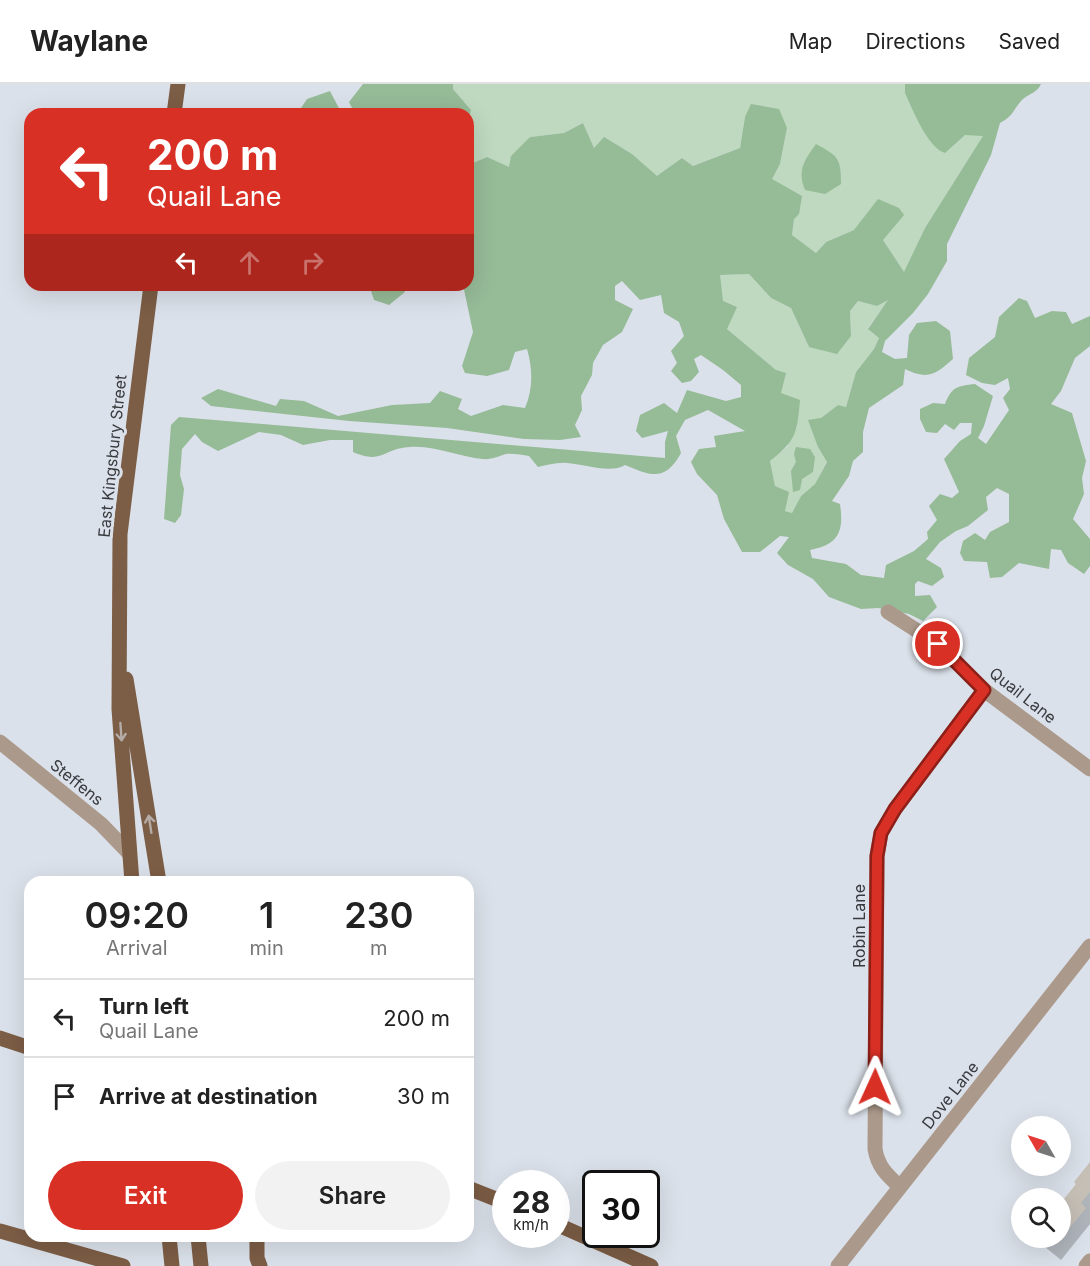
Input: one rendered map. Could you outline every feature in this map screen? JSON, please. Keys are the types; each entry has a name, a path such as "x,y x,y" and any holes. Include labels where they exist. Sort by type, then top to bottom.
{"main road":[{"path":"175,108 178,84"},
{"name":"East Kingsbury Street","path":"131,876 119,709 120,534 150,291"},
{"name":"East Kingsbury Street","path":"118,631 158,876"},
{"path":"0,1036 24,1040"},
{"path":"0,1036 24,1046"},
{"path":"474,1190 492,1197"},
{"path":"1,1231 24,1229"},
{"path":"570,1230 651,1266"},
{"path":"1,1231 24,1238"},
{"path":"36,1242 123,1266"},
{"path":"170,1242 172,1266"},
{"path":"199,1242 201,1266"},
{"path":"257,1242 256,1258 260,1266"},
{"path":"71,1253 93,1266"}],"street":[{"name":"Quail Lane","path":"888,612 938,644 984,690 1088,764"},
{"name":"Robin Lane","path":"900,1187 884,1173 877,1161 875,1149 877,856 881,833 895,809 984,690"},
{"name":"Steffens","path":"0,742 101,824 129,853"},
{"name":"Dove Lane","path":"838,1266 1090,946"},
{"path":"1086,1266 1090,1261"}],"green space":[{"path":"363,84 453,84 453,89 469,108 352,108 349,102"},
{"path":"453,84 905,84 905,93 945,152 965,135 984,135 925,228 904,273 883,240 854,230 826,242 816,253 792,235 794,219 771,179 780,164 787,128 745,117 740,148 693,166 682,158 657,177 632,154 605,138 594,148 583,123 564,133 530,137 509,168 487,157 474,162 474,108 469,108 453,89"},
{"path":"905,84 1041,84 1023,99 1008,118 1000,123 991,155 947,244 947,261 928,294 885,341 882,352 895,359 907,358 909,335 917,323 936,321 950,331 953,359 931,374 920,374 905,369 903,385 869,408 863,432 863,452 853,461 849,476 832,501 840,504 840,529 833,540 820,548 810,550 812,558 846,564 861,575 884,578 886,565 914,551 928,539 927,532 937,520 929,506 940,494 952,498 959,492 944,459 960,441 971,434 972,423 960,423 954,430 945,424 937,433 926,432 920,419 920,409 933,403 945,404 956,388 975,384 993,396 978,438 986,444 1009,410 1003,398 1010,389 1008,378 995,385 982,383 966,375 969,358 995,337 999,317 1019,298 1027,301 1035,318 1052,311 1066,312 1072,324 1090,316 1090,346 1075,358 1061,391 1051,404 1072,413 1086,461 1082,478 1084,494 1073,519 1090,539 1090,566 1084,574 1068,563 1061,550 1051,549 1049,569 1019,563 1002,577 990,578 987,562 964,561 960,553 963,541 975,533 985,540 990,532 1009,522 1009,494 997,488 986,497 988,510 968,526 940,542 926,559 941,568 944,577 932,586 918,581 915,584 915,596 930,595 937,607 923,621 909,614 878,608 861,609 829,597 813,579 788,565 777,553 789,537 780,536 760,552 742,552 724,519 717,495 697,474 691,462 699,449 716,447 714,436 745,431 708,410 685,420 676,436 681,453 669,469 657,474 642,472 625,465 612,469 564,463 538,467 529,456 518,454 483,459 419,447 401,448 370,457 353,452 353,440 330,440 303,445 281,435 259,432 218,451 202,442 195,434 182,449 180,475 184,489 181,515 175,523 164,519 171,425 179,417 665,458 668,431 642,438 636,431 640,415 664,403 677,413 687,390 726,401 741,397 741,385 701,355 694,359 699,372 691,381 682,383 671,371 677,363 671,351 684,336 679,322 664,313 661,295 640,300 622,281 615,286 615,300 633,309 622,332 603,345 593,363 592,375 581,396 582,410 575,425 581,437 560,440 524,439 447,428 349,421 211,406 201,398 218,389 276,406 280,399 304,401 338,416 392,405 430,403 440,391 462,399 458,409 471,416 503,405 525,408 530,394 531,379 527,349 515,352 509,370 487,376 465,373 462,366 473,332 464,291 474,291 474,162 487,157 509,167 511,156 530,137 564,133 583,123 594,148 604,137 632,154 657,176 682,158 693,166 740,148 745,117 751,104 779,109 787,128 780,164 772,179 802,196 799,214 794,219 792,235 816,253 826,242 854,230 878,199 899,208 904,215 883,240 904,272 925,228 983,136 965,135 945,153 932,143 921,127 905,93","holes":["749,274 771,298 791,308 809,347 837,354 851,336 850,311 858,301 877,306 888,300 868,329 879,338 874,349 856,372 846,407 838,405 821,418 808,420 818,447 827,462 815,484 801,496 792,513 785,511 789,492 775,486 770,461 786,447 794,435 800,400 781,393 786,373 776,370 727,329 737,307 723,301 720,275"]},
{"path":"330,91 339,108 301,108 307,99"},
{"path":"816,144 834,155 840,168 841,184 825,194 805,190 803,183 803,166"},
{"path":"749,274 771,298 791,308 809,347 851,336 850,311 858,301 877,306 890,298 868,328 879,338 874,349 856,372 846,407 838,405 821,418 818,447 827,461 815,484 801,496 792,513 785,511 775,486 770,461 788,446 776,370 727,329 719,275"},
{"path":"371,291 405,292 389,305 374,300"},
{"path":"796,447 810,449 815,457 813,472 802,479 800,490 793,492 791,471 796,462 794,454"}],"building":[{"path":"1090,1162 1090,1192 1081,1203 1086,1208 1071,1226 1071,1190 1076,1184 1074,1182"}],"route":[{"path":"875,1087 877,856 881,833 895,809 984,690 938,644"}]}
